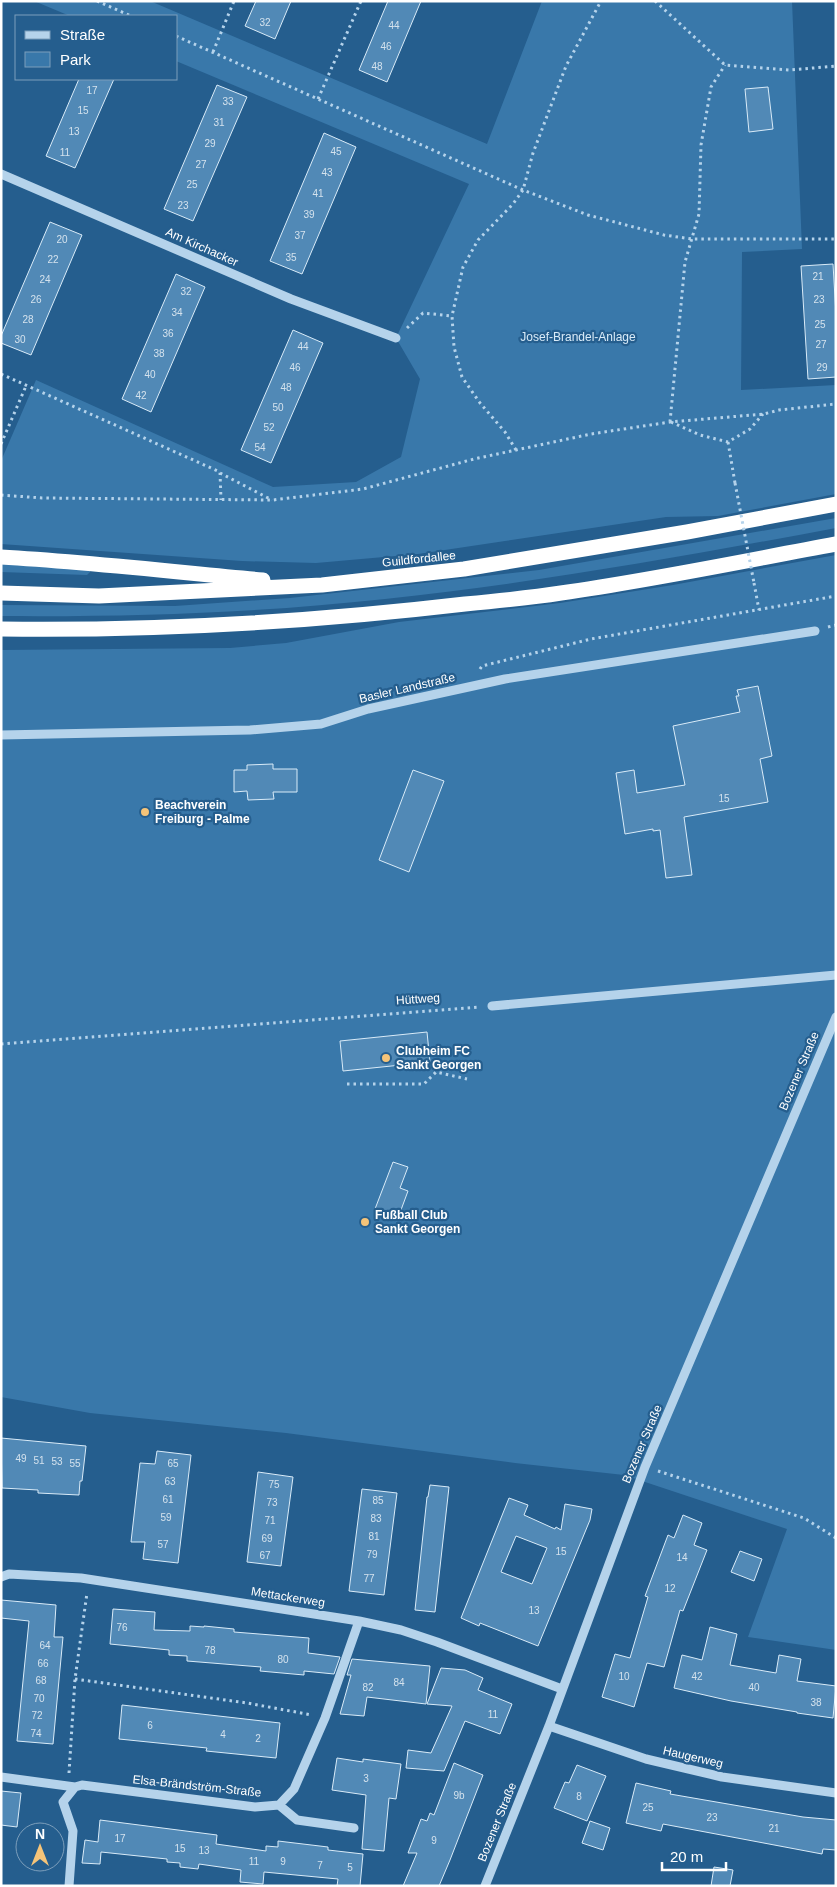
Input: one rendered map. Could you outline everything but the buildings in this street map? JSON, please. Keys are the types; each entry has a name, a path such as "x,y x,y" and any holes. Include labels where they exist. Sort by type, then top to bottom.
{"highway":[{"name":"Guildfordallee","path":"1,594 99,596 322,585 474,567 687,532 836,504"},
{"path":"1,629 178,628 262,624 407,611 562,593 836,544"},
{"path":"1,556 79,561 155,571 322,585"}],"street":[{"name":"Am Kirchacker","path":"1,174 292,299 396,338"},
{"name":"Basler Landstraße","path":"1,735 250,730 321,724 368,709 514,678 816,631"},
{"path":"492,1006 836,975"},
{"name":"Bozener Straße","path":"485,1886 548,1726 645,1467 836,1017"},
{"name":"Mettackerweg","path":"1,1577 9,1574 88,1580 360,1621 419,1636 562,1689"},
{"path":"354,1828 298,1820 279,1805 294,1789 325,1718 360,1621"},
{"name":"Haugerweg","path":"548,1726 646,1759 722,1777 836,1793"},
{"name":"Elsa-Brändström-Straße","path":"1,1777 75,1787 82,1785 255,1807 279,1805"},
{"path":"69,1886 73,1831 64,1802 75,1787"}],"path":[{"path":"97,1 129,15"},
{"path":"213,52 234,1"},
{"path":"318,99 361,1"},
{"path":"516,450 505,432 462,378 454,347 452,316 462,267 478,240 513,204 523,190 533,153 566,66 601,1"},
{"path":"655,1 725,65 790,70 836,66"},
{"path":"178,37 523,190 588,215 664,235 692,239 836,239"},
{"path":"670,422 686,262 699,214 701,145 711,87 725,65"},
{"path":"396,338 423,313 452,316"},
{"path":"1,374 220,472 273,500"},
{"path":"1,444 26,386"},
{"path":"1,495 42,498 273,500 363,489 474,459 591,434 670,422 764,414 779,410 836,404"},
{"path":"670,422 700,435 728,442 750,429 764,414"},
{"path":"728,442 759,610"},
{"path":"220,472 221,500"},
{"path":"461,688 482,666 591,639 836,596"},
{"name":"Hüttweg","path":"1,1044 492,1006"},
{"path":"348,1084 424,1084 436,1072 467,1079"},
{"path":"645,1467 804,1518 836,1538"},
{"path":"75,1787 69,1773 76,1679 88,1580"},
{"path":"76,1679 247,1703 325,1718"}],"green space":[{"name":"Josef-Brandel-Anlage","path":"34,1 150,1 487,144 542,1 792,1 802,249 742,252 741,390 836,385 836,494 718,516 666,517 418,554 316,563 242,561 1,544 1,461 36,380 273,487 356,482 401,457 420,379 396,338 469,184 178,62 178,15 68,15"},
{"path":"836,518 836,528 611,568 442,593 337,604 241,611 97,616 1,616 1,605 175,606 290,598 539,570"},
{"path":"836,555 836,1650 748,1637 787,1529 624,1475 515,1463 286,1433 90,1413 1,1397 1,650 230,648 286,643 399,622 560,603 673,585"},
{"path":"1,562 90,569 90,572 87,575 1,572"}],"place":[{"name":"Beachverein Freiburg - Palme","path":"145,812"},
{"name":"Clubheim FC Sankt Georgen","path":"386,1058"},
{"name":"Fußball Club Sankt Georgen","path":"365,1222"}]}
